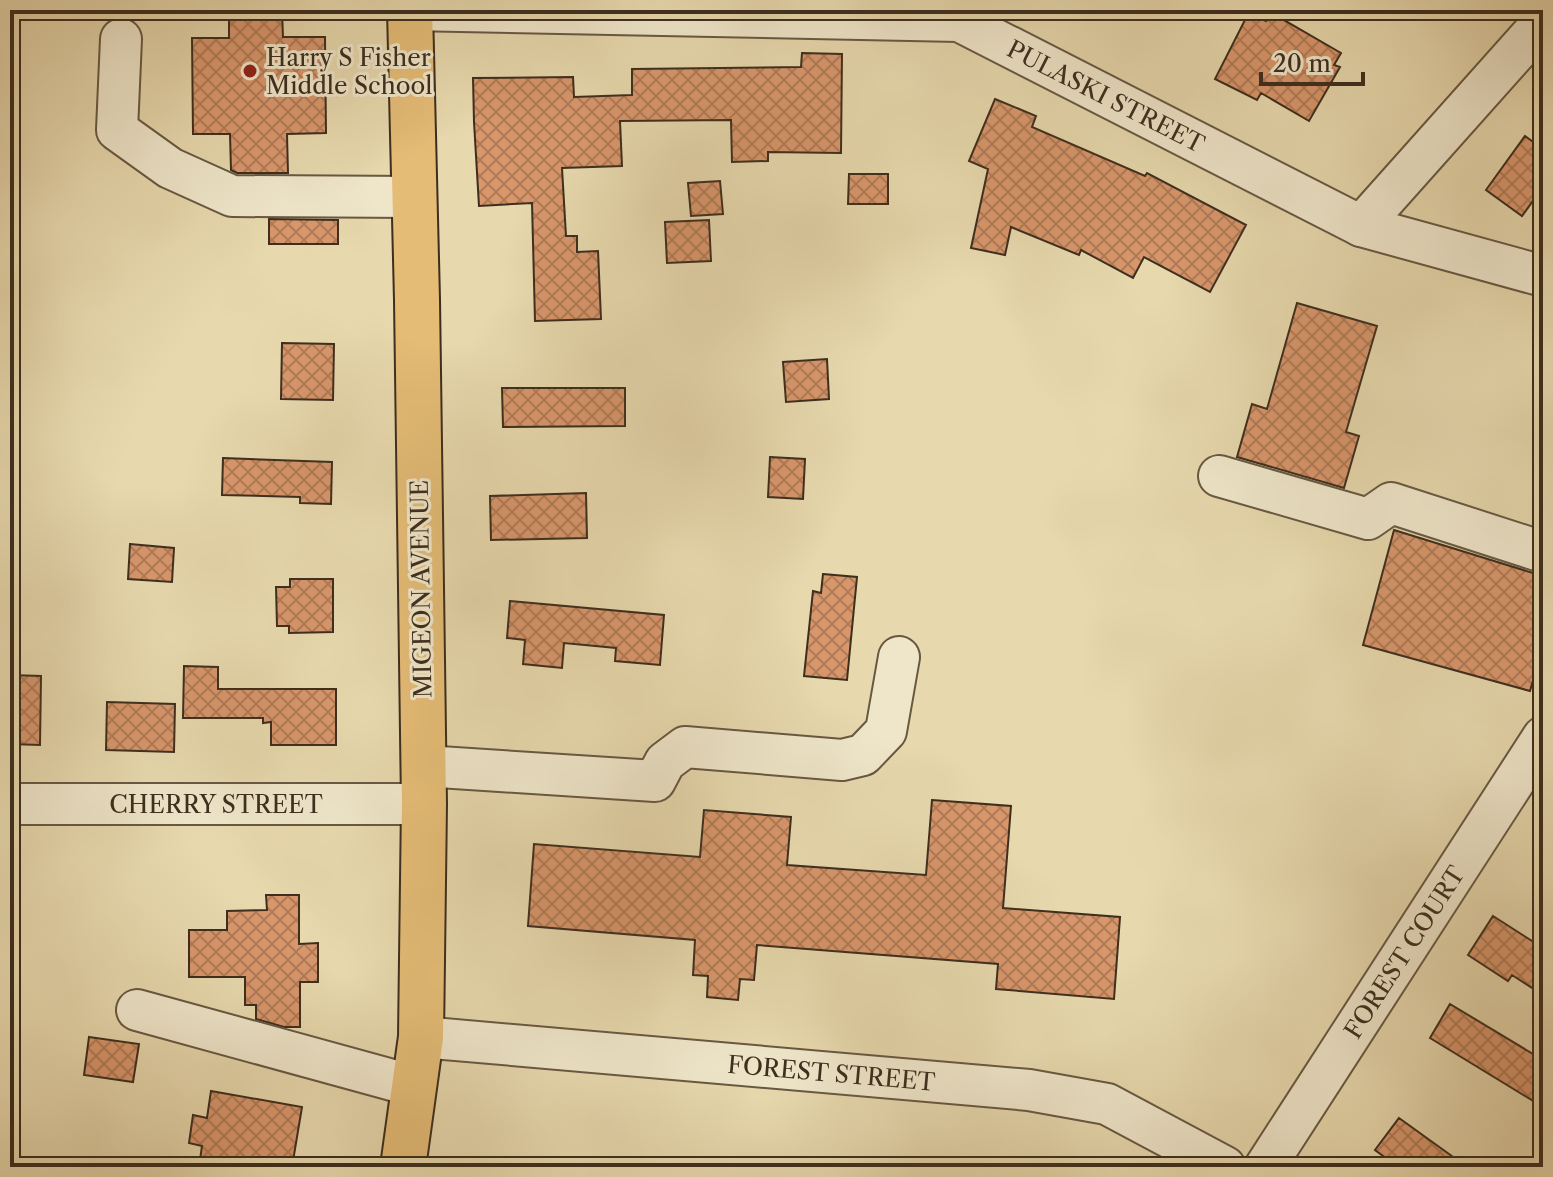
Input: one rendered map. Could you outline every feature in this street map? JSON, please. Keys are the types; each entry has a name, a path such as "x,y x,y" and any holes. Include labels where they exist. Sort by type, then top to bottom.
{"main road":[{"name":"MIGEON AVENUE","path":"403,1167 421,1037 424,785 410,10"}],"street":[{"name":"PULASKI STREET","path":"410,10 962,16 1361,226 1543,276"},
{"path":"1361,226 1543,22"},
{"path":"121,39 117,130 170,168 232,196 415,197"},
{"path":"1219,476 1368,519 1391,503 1543,552"},
{"name":"CHERRY STREET","path":"10,804 424,785 655,781 665,762 685,747 842,760 863,755 886,731 899,657"},
{"name":"FOREST COURT","path":"1265,1167 1543,737"},
{"path":"137,1010 414,1086"},
{"name":"FOREST STREET","path":"421,1037 1029,1090 1107,1104 1225,1167"}],"building":[{"path":"229,10 282,10 283,37 325,37 326,133 287,134 288,173 237,173 231,170 230,134 193,134 192,38 229,38"},
{"path":"1249,12 1266,21 1270,12 1341,53 1334,65 1340,67 1309,121 1261,93 1257,100 1215,79"},
{"path":"802,53 842,54 841,153 768,152 768,161 732,162 731,120 620,121 622,166 562,168 566,236 577,236 577,252 598,251 601,319 535,321 532,203 479,206 473,78 573,77 574,97 632,95 632,69 801,67"},
{"path":"995,99 1036,116 1032,127 1145,176 1147,173 1246,225 1210,292 1144,257 1133,278 1081,250 1079,255 1011,227 1005,255 971,248 988,169 969,161"},
{"path":"1525,136 1543,149 1543,187 1522,216 1486,190"},
{"path":"849,174 888,174 888,204 848,204"},
{"path":"720,181 723,214 691,216 688,183"},
{"path":"269,219 338,220 338,244 269,244"},
{"path":"709,220 711,261 667,263 665,222"},
{"path":"1297,303 1377,326 1346,432 1359,436 1344,488 1237,457 1252,404 1267,409"},
{"path":"282,343 334,344 333,400 281,399"},
{"path":"827,359 829,399 786,402 783,362"},
{"path":"502,388 625,388 625,426 503,427"},
{"path":"770,457 805,459 803,499 768,497"},
{"path":"223,458 332,462 331,504 300,503 300,497 222,495"},
{"path":"586,493 587,538 491,540 490,496"},
{"path":"1394,530 1543,574 1543,646 1530,691 1363,645"},
{"path":"130,544 174,548 172,582 128,579"},
{"path":"823,574 857,577 847,680 804,676 813,591 821,593"},
{"path":"290,579 333,579 333,632 289,633 289,626 277,626 276,587 290,587"},
{"path":"510,601 664,615 660,665 615,661 616,648 564,643 562,668 523,664 525,640 507,638"},
{"path":"184,666 218,667 218,689 336,689 336,745 271,745 271,722 263,723 263,718 183,718"},
{"path":"10,675 41,676 40,745 10,744"},
{"path":"107,702 175,704 174,752 106,750"},
{"path":"932,800 1011,806 1003,908 1120,917 1114,999 996,989 998,964 757,945 754,980 740,979 738,1000 707,997 708,976 693,975 695,940 528,926 534,844 700,857 704,810 791,817 787,865 926,875"},
{"path":"266,895 299,895 299,944 318,943 318,982 300,982 300,1027 284,1027 256,1019 256,1005 245,1005 245,977 189,977 189,930 227,930 227,911 267,910"},
{"path":"1493,916 1543,948 1543,995 1512,975 1508,981 1468,955"},
{"path":"1450,1004 1543,1060 1543,1107 1430,1038"},
{"path":"89,1037 139,1044 133,1082 84,1075"},
{"path":"211,1091 302,1107 292,1167 199,1167 202,1146 189,1143 193,1115 207,1118"},
{"path":"1399,1118 1467,1167 1398,1167 1375,1150"}],"place":[{"name":"Harry S Fisher Middle School","path":"250,71"}]}
